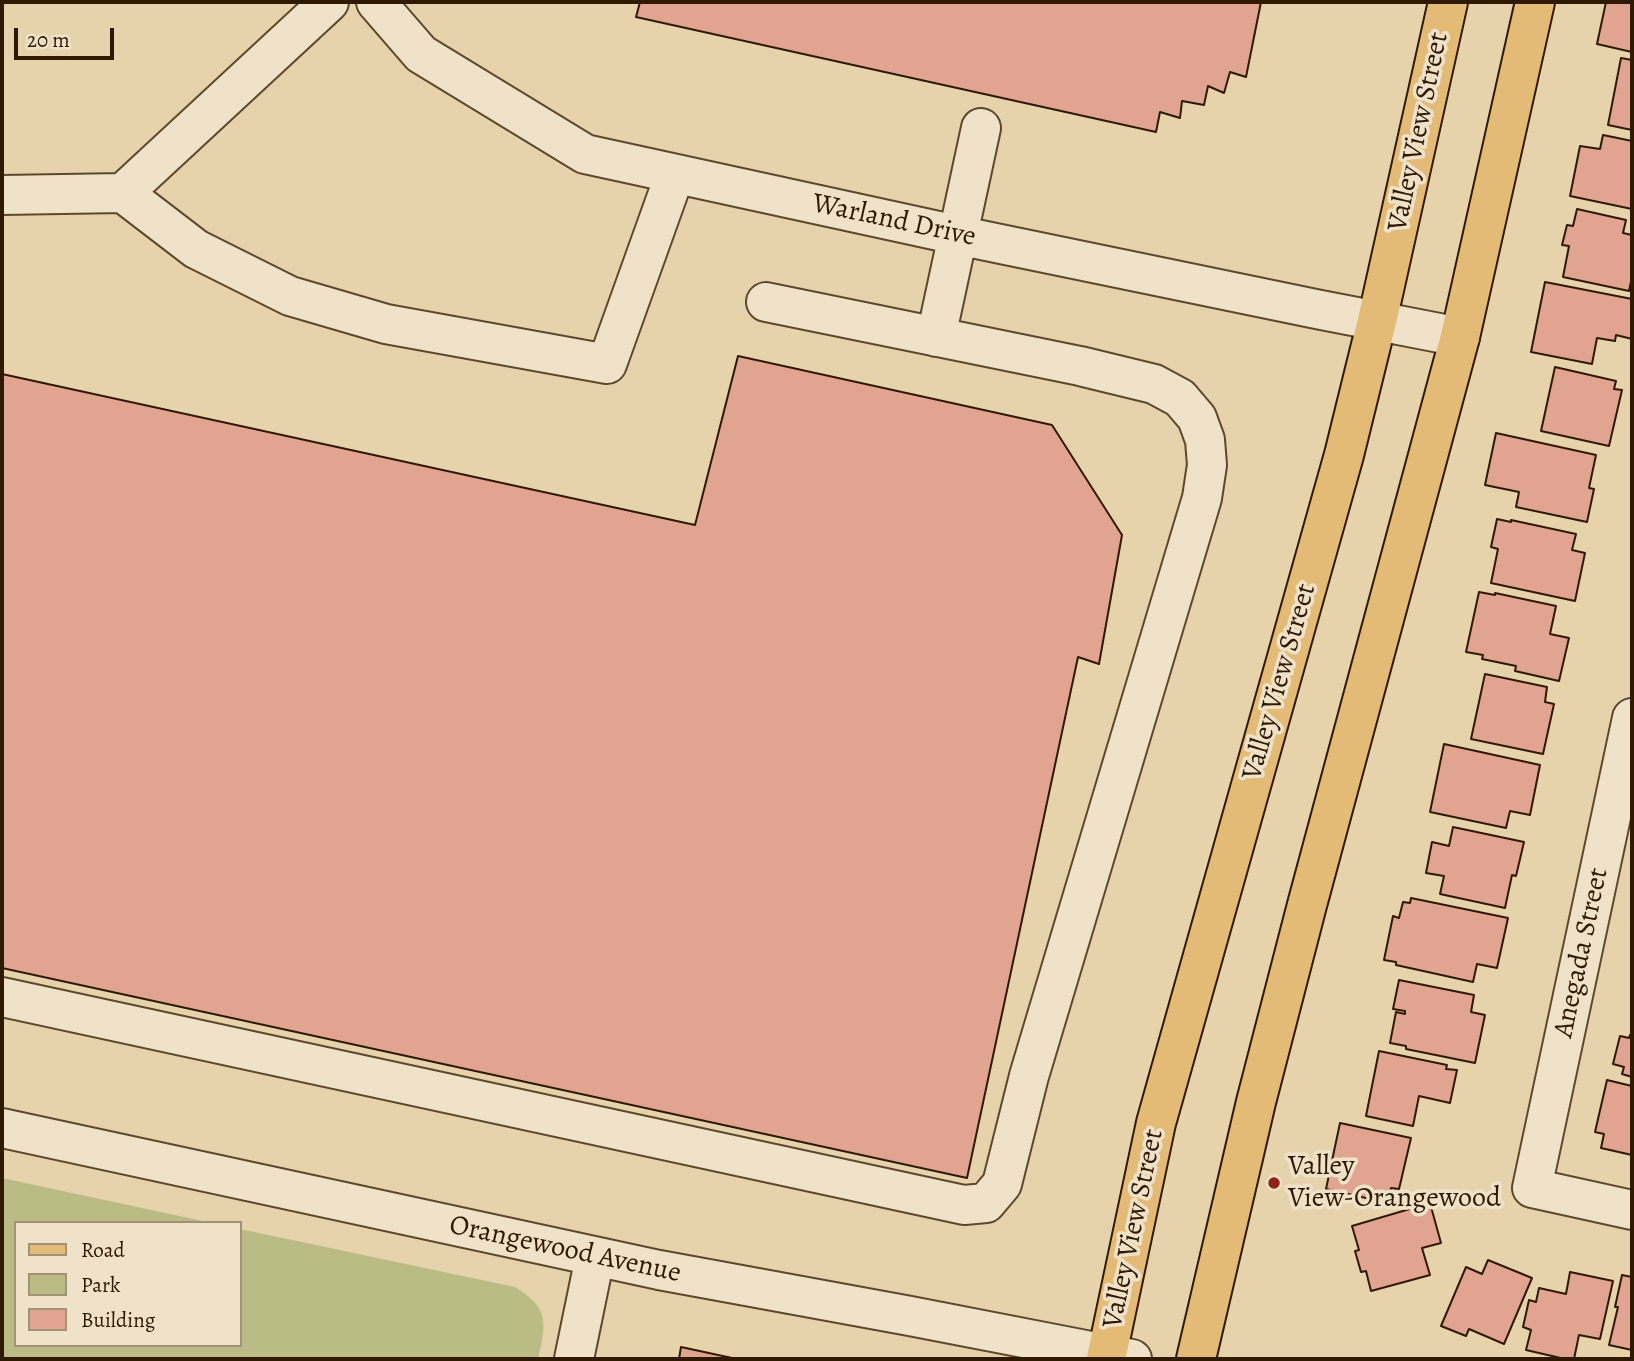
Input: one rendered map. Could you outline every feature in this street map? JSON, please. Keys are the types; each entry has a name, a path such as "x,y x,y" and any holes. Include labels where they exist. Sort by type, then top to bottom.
{"main road":[{"name":"Valley View Street","path":"1115,1358 1156,1123 1344,454 1377,321 1448,2"},
{"path":"1196,1359 1256,1101 1460,337 1535,2"}],"street":[{"path":"123,193 329,2"},
{"name":"Warland Drive","path":"376,2 421,54 585,154 957,235 1460,337"},
{"path":"936,337 981,128"},
{"path":"2,195 123,193 196,249 290,296 386,324 607,364 675,174"},
{"path":"2,997 964,1205 986,1203 1002,1184 1029,1076 1202,498 1207,465 1205,440 1197,418 1180,398 1154,384 1080,366 766,302"},
{"name":"Anegada Street","path":"1632,718 1532,1188 1632,1210"},
{"name":"Orangewood Avenue","path":"2,1128 595,1257 910,1316 1115,1358"},
{"path":"574,1359 595,1257"}],"green space":[{"path":"2,1178 203,1221 14,1221 14,1347 242,1347 242,1229 515,1287 534,1302 543,1318 543,1336 538,1359 2,1359"}],"building":[{"path":"640,2 1261,2 1246,77 1230,72 1224,93 1208,86 1204,105 1182,101 1180,118 1160,112 1156,132 636,17"},
{"path":"1606,2 1632,2 1632,52 1597,44"},
{"path":"1621,58 1632,60 1632,130 1608,125"},
{"path":"1603,135 1632,141 1632,209 1570,196 1580,146 1600,149"},
{"path":"1577,209 1626,220 1623,233 1632,235 1632,277 1629,291 1563,277 1569,246 1562,245 1567,225 1573,226"},
{"path":"1545,282 1632,299 1632,339 1616,335 1615,341 1597,338 1592,364 1531,352"},
{"path":"738,356 1052,425 1122,535 1099,664 1078,657 967,1178 2,968 2,374 695,525"},
{"path":"1555,367 1616,381 1614,389 1622,390 1609,446 1541,431"},
{"path":"1496,433 1596,455 1589,488 1594,489 1587,522 1516,507 1519,492 1485,485"},
{"path":"1497,519 1576,534 1572,550 1585,553 1575,601 1491,583 1498,549 1491,547"},
{"path":"1479,592 1556,606 1550,634 1569,638 1559,681 1515,671 1516,666 1482,659 1483,655 1466,652"},
{"path":"1485,674 1547,687 1545,702 1554,704 1543,754 1471,739"},
{"path":"1444,744 1540,765 1530,815 1510,811 1506,828 1430,812"},
{"path":"1453,827 1524,842 1516,876 1512,875 1505,908 1440,894 1444,876 1426,873 1432,842 1449,846"},
{"path":"1411,898 1508,918 1497,968 1477,964 1473,982 1384,960 1393,916 1399,918 1403,902 1410,903"},
{"path":"1399,980 1474,995 1471,1012 1485,1015 1475,1063 1406,1049 1406,1046 1390,1043 1396,1012 1405,1014 1405,1011 1393,1009"},
{"path":"1630,1035 1632,1077 1622,1074 1624,1067 1613,1064 1620,1036 1629,1038"},
{"path":"1379,1051 1447,1065 1446,1069 1457,1070 1450,1103 1419,1096 1413,1126 1366,1116"},
{"path":"1607,1080 1632,1086 1632,1155 1601,1148 1604,1134 1595,1132"},
{"path":"1340,1123 1411,1138 1399,1189 1391,1188 1388,1203 1326,1189"},
{"path":"1430,1203 1441,1243 1422,1248 1430,1275 1371,1291 1366,1271 1361,1272 1355,1251 1359,1250 1352,1226"},
{"path":"1488,1260 1532,1278 1504,1344 1469,1329 1466,1336 1441,1326 1466,1267 1482,1274"},
{"path":"1570,1272 1613,1281 1600,1339 1579,1335 1574,1359 1526,1350 1531,1330 1523,1327 1529,1300 1536,1302 1539,1288 1566,1294"},
{"path":"1622,1275 1632,1277 1632,1350 1609,1345"},
{"path":"681,1347 732,1358 732,1359 679,1359"}],"place":[{"name":"Valley View-Orangewood","path":"1274,1183"}]}
